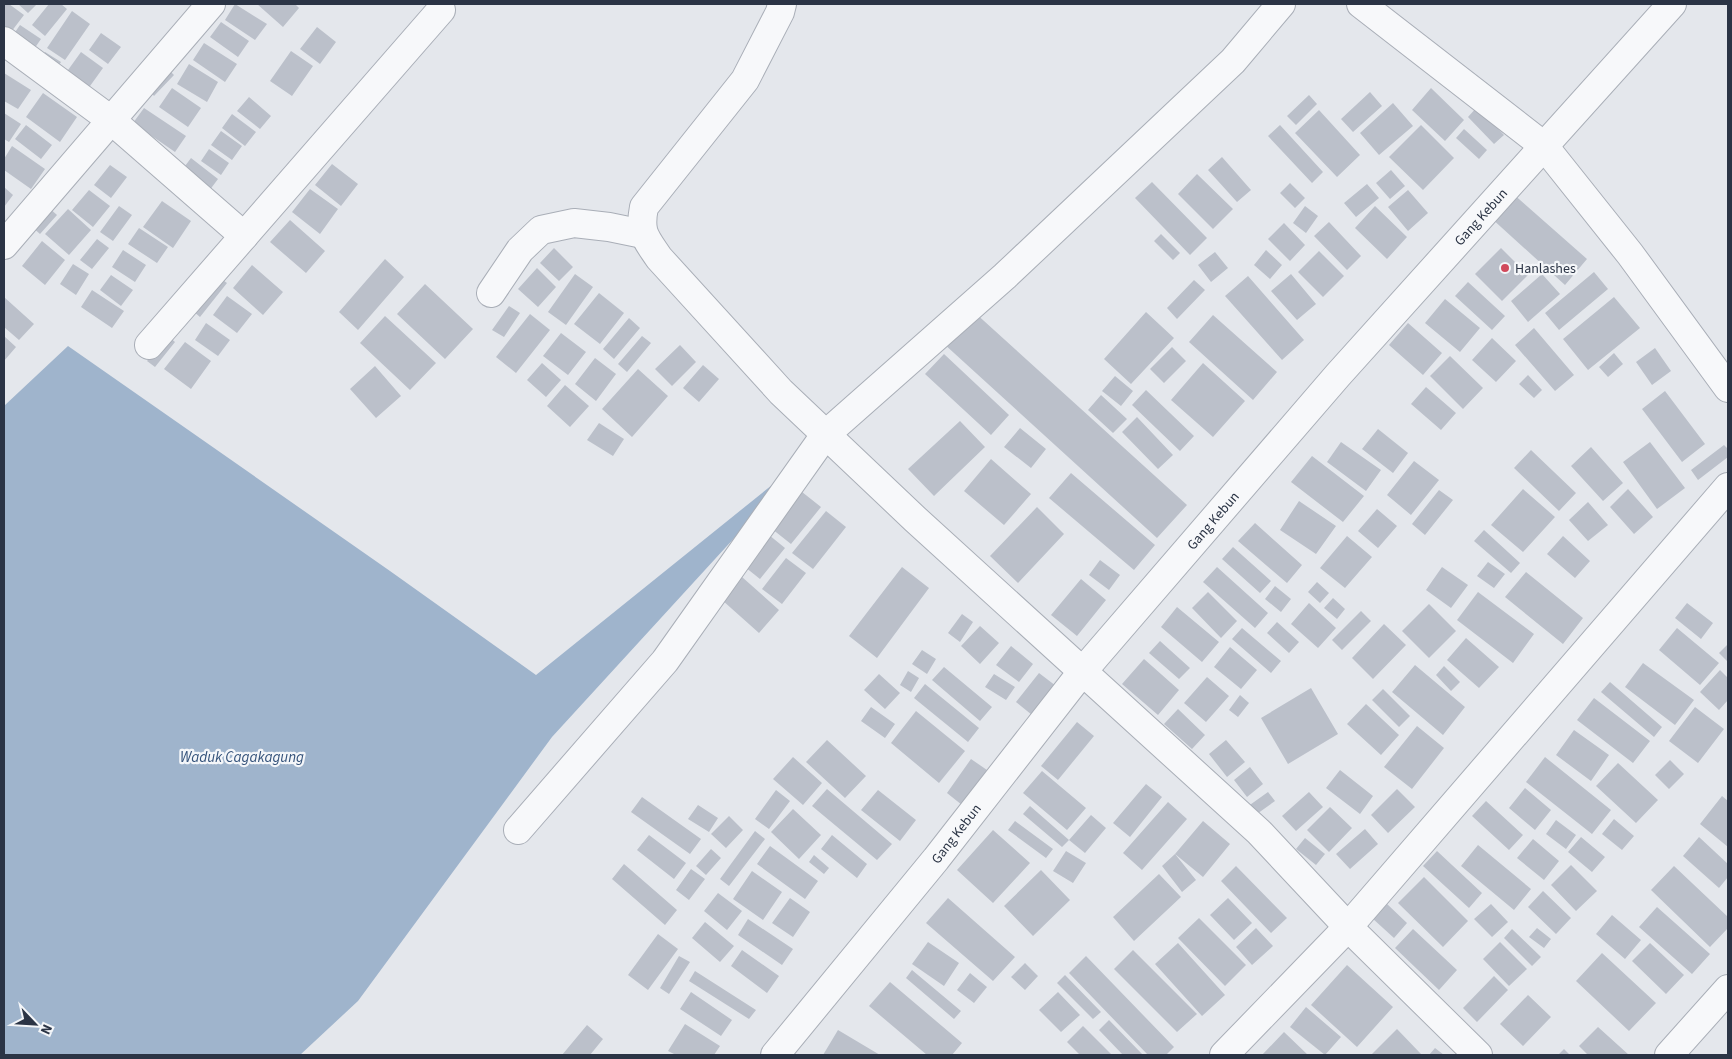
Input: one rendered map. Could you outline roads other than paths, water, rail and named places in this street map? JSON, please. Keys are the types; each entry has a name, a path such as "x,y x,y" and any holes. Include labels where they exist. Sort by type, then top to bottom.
{"street":[{"path":"4,245 212,4"},
{"path":"782,4 780,12 745,80 644,207 641,221 643,234 659,258 781,392 1082,672 1259,832 1348,927 1478,1055"},
{"path":"518,830 665,661 826,435 1005,276 1233,61 1281,4"},
{"path":"1361,4 1544,146 1630,254 1728,388"},
{"name":"Gang Kebun","path":"775,1055 936,859 1082,672 1338,375 1672,4"},
{"path":"149,346 441,10"},
{"path":"4,41 111,120 244,236"},
{"path":"491,293 520,250 541,230 574,223 609,227 643,234"},
{"path":"1224,1055 1348,927 1728,487"},
{"path":"1669,1055 1728,989"}],"water":[{"name":"Waduk Cagakagung","path":"68,346 536,675 813,452 552,737 358,1001 300,1055 4,1055 4,406"}],"place":[{"name":"Hanlashes","path":"1505,268"}]}
